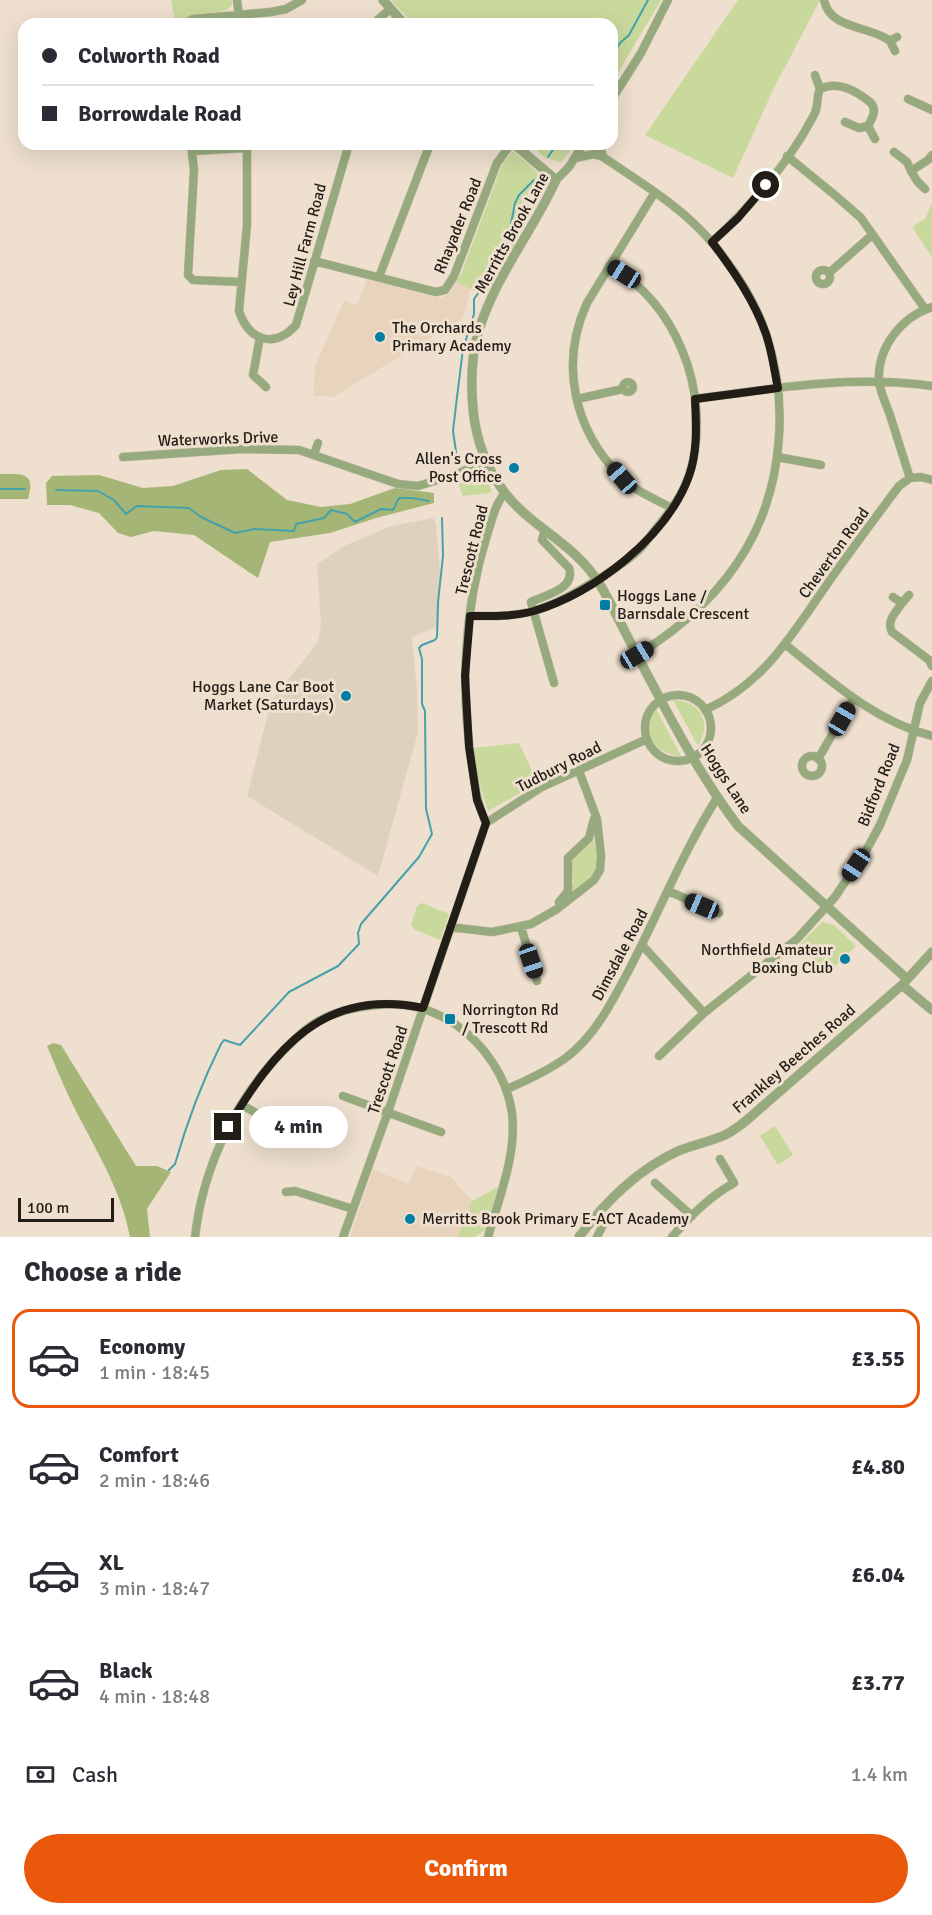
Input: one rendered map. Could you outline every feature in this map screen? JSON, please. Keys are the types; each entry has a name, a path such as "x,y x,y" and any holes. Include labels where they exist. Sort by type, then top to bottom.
{"street":[{"path":"237,0 239,18"},
{"path":"204,18 286,9 302,0"},
{"path":"383,0 398,18"},
{"path":"618,89 641,53 668,0"},
{"path":"824,0 829,12 839,22 894,39 895,51"},
{"path":"380,18 390,9"},
{"path":"815,75 820,89"},
{"path":"712,242 738,218 774,175 815,113 817,94 820,89 827,86 840,86 874,105 875,113 868,126"},
{"path":"908,99 921,99 932,110"},
{"path":"845,122 858,128 868,126"},
{"path":"868,126 875,139"},
{"path":"192,150 194,171 188,275 193,280 242,282"},
{"path":"247,150 247,225 239,311 243,323 250,332 260,337 253,375 266,387"},
{"name":"Ley Hill Farm Road","path":"260,337 269,340 279,339 296,325 305,302 314,261 347,150"},
{"path":"314,261 379,277 428,150"},
{"name":"Rhayader Road","path":"379,277 436,292 445,290 454,276 497,163 508,150"},
{"path":"520,150 556,180"},
{"name":"Merritts Brook Lane","path":"580,150 556,180 494,294 478,334 473,358 472,396 474,424 484,461 505,493 528,517 567,546 597,580"},
{"path":"601,150 603,157"},
{"path":"894,152 907,162 916,181 925,189"},
{"path":"575,158 594,154 603,157 680,211 712,242 735,272 757,312 766,335 778,388 777,457 761,518 740,559 720,586 691,617 637,655"},
{"path":"911,171 932,155"},
{"path":"787,156 861,218 929,308 910,318 888,342 880,360 879,382 910,478 921,477 932,480"},
{"path":"655,192 582,315 573,368 579,411 595,446 622,478 672,508"},
{"path":"829,273 872,235"},
{"path":"470,616 498,616 533,611 566,598 597,580 639,550 672,508 689,475 695,447 695,399 686,360 670,324 652,299 610,265"},
{"path":"695,399 802,384 843,381 932,386"},
{"path":"577,399 623,389"},
{"path":"314,454 318,443"},
{"name":"Waterworks Drive","path":"123,457 242,450 299,450 398,484 418,486 457,474 484,461"},
{"path":"777,457 821,465"},
{"name":"Cheverton Road","path":"705,710 734,694 751,681 786,645 899,486 910,478"},
{"name":"Trescott Road","path":"343,1237 486,823 477,800 469,747 465,676 470,616 482,553 499,500 505,493"},
{"path":"545,530 542,540 571,573 569,582 563,587 531,602 554,683"},
{"name":"Hoggs Lane","path":"597,580 692,758 738,826 827,907 932,1010"},
{"path":"909,595 890,622 889,627 892,632 929,660 932,666"},
{"path":"893,597 902,603"},
{"path":"786,645 853,699 885,718 932,736"},
{"name":"Bidford Road","path":"659,1056 704,1013 797,939 827,907 867,849 880,825 906,760 920,703 932,681"},
{"path":"671,696 686,697 705,710 710,726 709,737 704,748 692,758 677,761 664,758 654,751 646,739 646,720 650,710 662,700 671,696"},
{"path":"818,759 853,699"},
{"name":"Tudbury Road","path":"486,823 542,787 646,739"},
{"path":"450,927 492,932 531,924 594,880 600,870 601,856 597,819 579,771"},
{"name":"Dimsdale Road","path":"507,1089 549,1069 568,1056 585,1039 611,1003 717,798"},
{"path":"553,910 568,891 568,858 589,838 593,827 594,812"},
{"path":"668,891 719,913"},
{"path":"521,927 537,981"},
{"path":"642,945 704,1013"},
{"name":"Frankley Beeches Road","path":"579,1237 595,1215 645,1170 678,1152 726,1134 737,1127 904,982 932,952"},
{"path":"195,1237 208,1177 228,1127 267,1068 316,1022 359,1006 403,1004 423,1008 465,1031 490,1059 507,1089 513,1131 505,1176 488,1237"},
{"path":"343,1096 441,1132"},
{"path":"242,1105 286,1131"},
{"path":"672,1237 699,1208 734,1183 720,1159"},
{"path":"655,1183 692,1216"},
{"path":"286,1192 295,1191 353,1209"},
{"path":"597,1237 604,1223"}],"shaded area":[{"name":"The Orchards Primary Academy","path":"367,279 441,298 449,294 456,281 471,288 463,318 333,397 313,396 315,366 344,301 357,305"},
{"name":"Hoggs Lane Car Boot Market (Saturdays)","path":"433,518 436,524 440,571 439,626 412,637 418,732 378,876 247,796 271,701 318,642 321,624 317,564 344,546 391,526"},
{"name":"Merritts Brook Primary E-ACT Academy","path":"417,1166 451,1177 472,1201 458,1237 350,1237 373,1170 409,1184"}],"green space":[{"path":"171,0 232,0 232,5 226,10 175,18"},
{"path":"391,0 661,0 618,73 618,18 408,18"},
{"path":"738,0 820,0 773,90 733,178 645,135"},
{"path":"536,150 571,150 561,162 545,158"},
{"path":"513,151 533,168 544,182 540,197 485,297 456,281 461,274 502,165"},
{"path":"932,203 932,257 912,227 925,219"},
{"path":"247,469 287,500 321,507 350,504 395,488 434,493 434,503 330,533 270,542 258,578 194,535 154,531 131,537 118,533 99,513 70,505 47,505 46,483 52,476 99,475 143,488 173,486 221,470"},
{"path":"477,470 484,473 492,491 463,496 456,478"},
{"path":"0,474 25,476 30,483 28,499 0,499"},
{"path":"673,700 690,704 701,715 704,730 698,746"},
{"path":"656,709 681,756 664,751 653,741 650,726"},
{"path":"519,743 538,783 488,811 477,775 474,748"},
{"path":"593,837 599,869 592,880 572,892 574,881 572,861 578,850"},
{"path":"422,903 449,914 440,940 414,929 411,924 417,906"},
{"path":"822,922 834,925 856,946 826,975 800,944"},
{"path":"53,1043 61,1045 136,1166 157,1166 171,1172 147,1209 150,1237 130,1237 113,1184 47,1046"},
{"path":"775,1126 793,1155 778,1165 760,1136"},
{"path":"498,1187 487,1229 475,1237 458,1237 472,1201"}],"waterway":[{"path":"618,46 629,35 648,0"},
{"path":"548,157 553,150"},
{"path":"457,459 453,431 463,349 474,314 474,299 499,257 506,250 515,203 519,195 534,180"},
{"path":"0,489 25,489"},
{"path":"56,490 98,491 114,500 126,514 137,506 189,508 201,517 235,533 254,529 294,531 296,524 324,518 331,510 347,514 355,522 381,509 393,510 399,498 429,501"},
{"path":"169,1170 175,1164 201,1088 224,1040 240,1045 289,992 338,966 359,944 358,933 361,924 419,857 432,834 426,809 425,711 422,704 422,659 419,648 437,637 443,556 442,518"}],"place":[{"name":"The Orchards Primary Academy","path":"380,337"},
{"name":"Allen's Cross Post Office","path":"514,468"},
{"name":"Hoggs Lane / Barnsdale Crescent","path":"605,605"},
{"name":"Hoggs Lane Car Boot Market (Saturdays)","path":"346,696"},
{"name":"Northfield Amateur Boxing Club","path":"845,959"},
{"name":"Norrington Rd / Trescott Rd","path":"450,1019"},
{"name":"Merritts Brook Primary E-ACT Academy","path":"410,1219"}],"route":[{"path":"228,1127 267,1068 316,1022 359,1006 403,1004 423,1008 486,823 477,800 469,747 465,676 470,616 498,616 533,611 566,598 622,563 639,550 672,508 689,475 695,447 695,399 778,388 766,335 757,312 735,272 712,242 738,218 766,185"}]}
